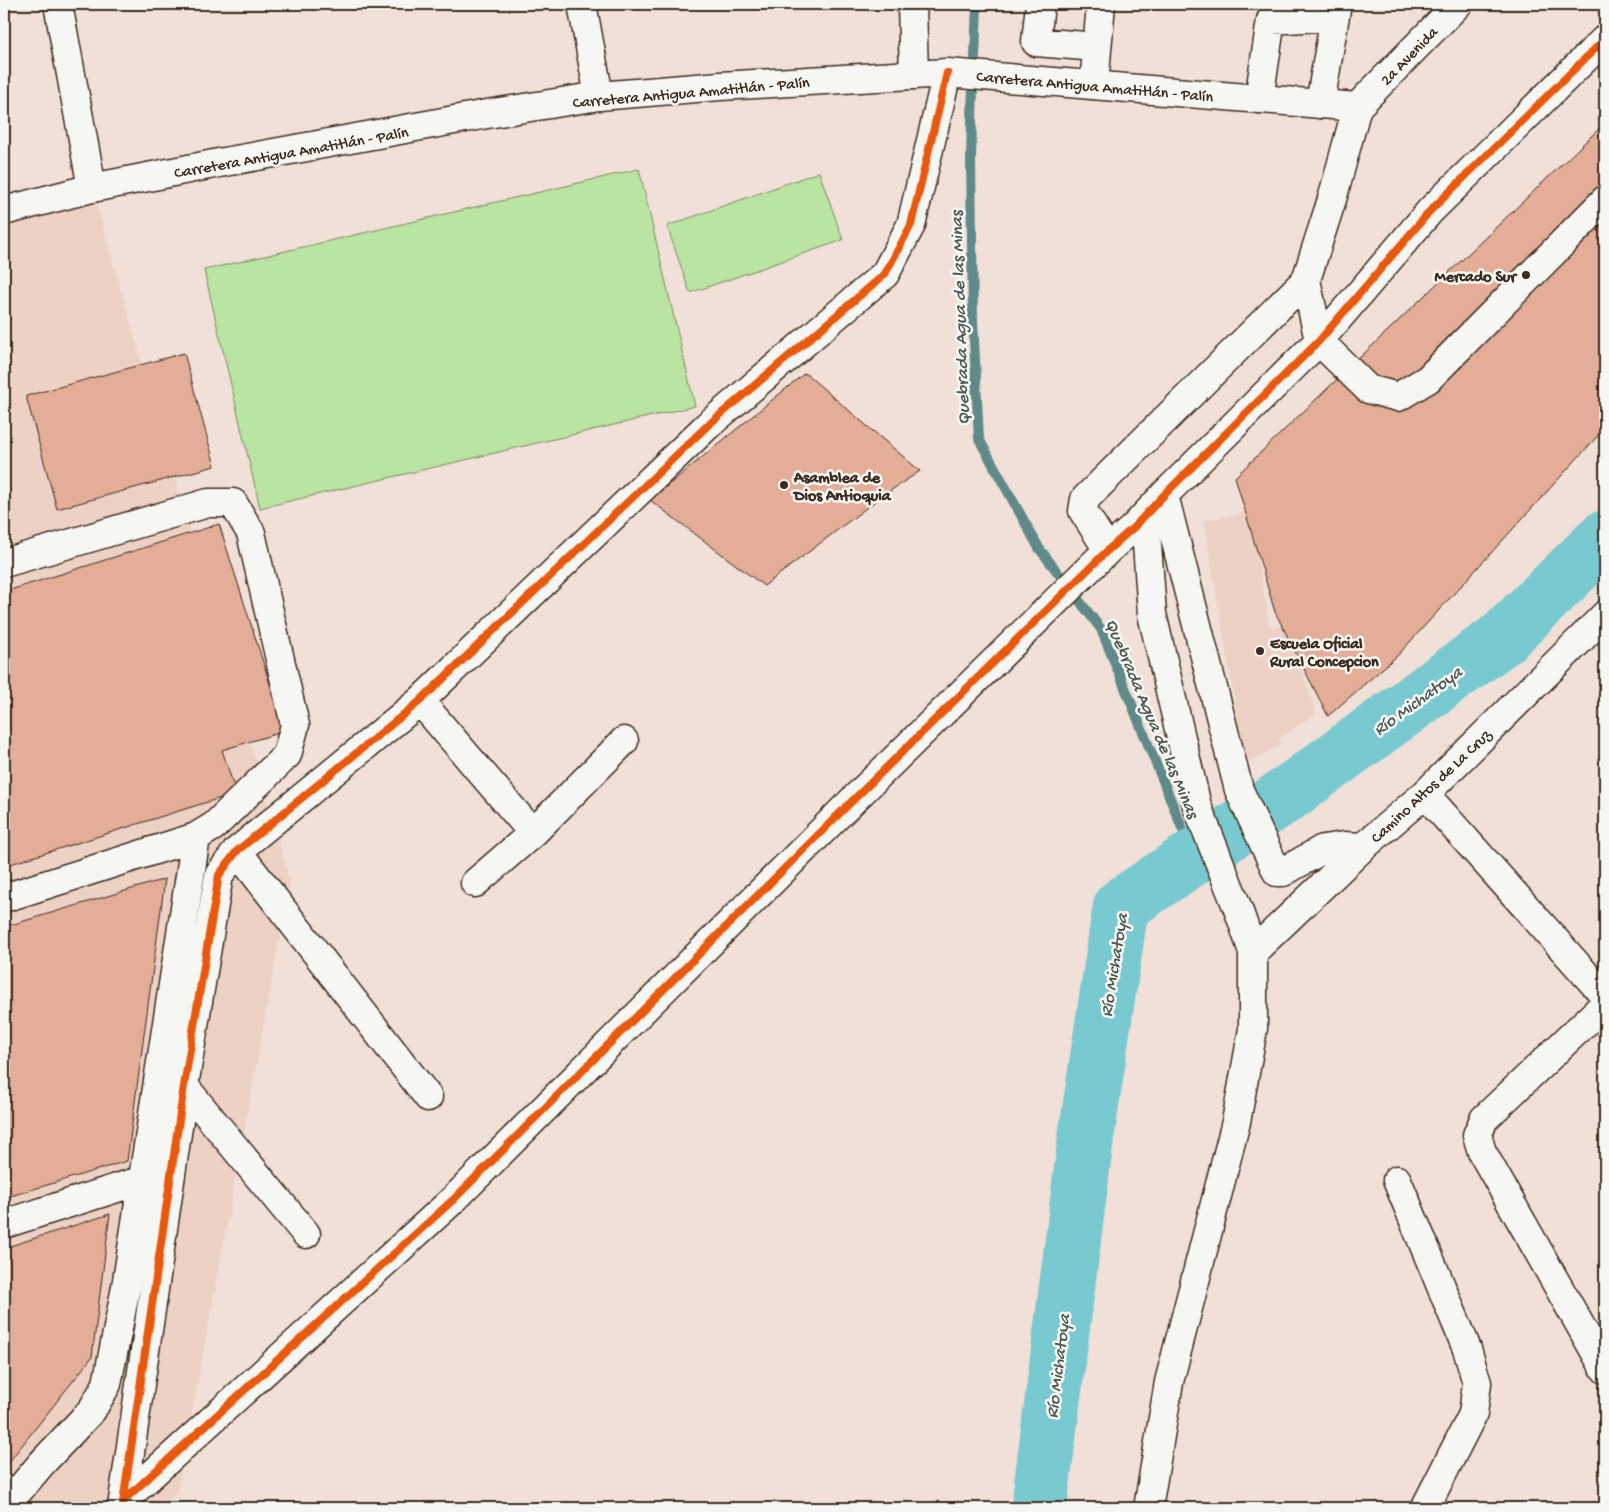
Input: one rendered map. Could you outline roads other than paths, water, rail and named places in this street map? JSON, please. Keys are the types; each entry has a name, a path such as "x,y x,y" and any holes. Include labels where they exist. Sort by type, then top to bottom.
{"street":[{"path":"58,4 92,188"},
{"path":"582,4 598,96"},
{"path":"912,4 914,75"},
{"path":"1040,4 1036,42 1097,47"},
{"path":"1094,85 1101,4"},
{"name":"2a Avenida","path":"1357,107 1458,4"},
{"path":"1259,99 1272,20 1336,10 1320,104"},
{"path":"123,1504 454,1199 834,819 1145,516 1319,340 1430,211 1605,39"},
{"path":"123,1504 184,1086 219,875 237,851 420,701 707,426 885,274 911,225 947,73"},
{"name":"Carretera Antigua Amatitlán - Palín","path":"4,211 92,188 487,114 598,96 720,86 947,73 1357,107"},
{"path":"1108,550 1083,511 1085,499 1306,280 1333,196 1357,107"},
{"path":"1306,280 1319,340 1368,389 1398,397 1428,378 1605,200"},
{"path":"1164,495 1240,790 1276,872 1283,872 1323,849 1344,846 1363,847"},
{"path":"4,563 208,503 233,503 251,533 295,725 287,755 214,826 196,837 4,898"},
{"path":"1145,516 1152,614 1197,806 1253,952 1253,1028 1236,1122 1169,1382 1148,1508"},
{"name":"Camino Altos de La Cruz","path":"1253,952 1363,847 1425,794 1605,615"},
{"path":"420,701 533,833"},
{"path":"475,883 533,833 624,741"},
{"path":"1425,794 1605,996"},
{"path":"4,1508 42,1463 92,1410 107,1384 126,1287 196,837"},
{"path":"237,851 428,1097"},
{"path":"1605,1004 1484,1119 1478,1135 1482,1152 1605,1369"},
{"path":"184,1086 306,1234"},
{"path":"4,1224 142,1180"},
{"path":"1397,1180 1467,1349 1477,1383 1473,1414 1425,1508"}],"waterway":[{"name":"Quebrada Agua de las Minas","path":"975,57 977,4"},
{"name":"Quebrada Agua de las Minas","path":"973,84 971,158 973,320 979,439 1039,548 1101,629 1194,857"},
{"name":"Río Michatoya","path":"1039,1508 1086,1137 1121,906 1286,795 1504,637 1605,538"}],"place":[{"name":"Mercado Sur","path":"1526,275"},
{"name":"Asamblea de Dios Antioquia","path":"784,485"},
{"name":"Escuela Oficial Rural Concepcion","path":"1260,651"}]}
